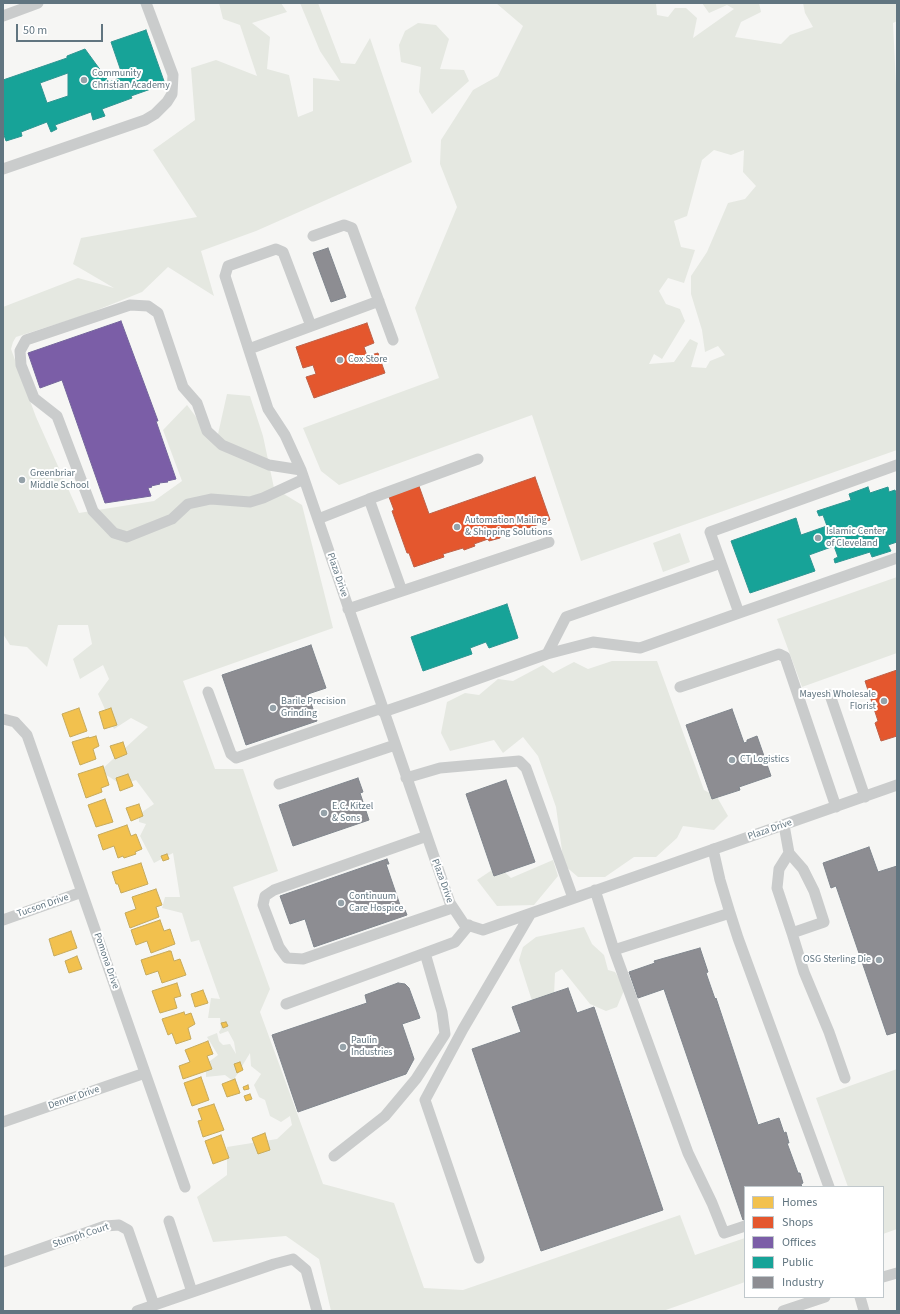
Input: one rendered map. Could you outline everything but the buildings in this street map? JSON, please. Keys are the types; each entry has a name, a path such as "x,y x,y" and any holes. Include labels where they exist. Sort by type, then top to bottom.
{"street":[{"path":"3,16 38,3"},
{"path":"3,169 145,120 155,114 167,102 172,94 173,75 146,3"},
{"path":"313,236 344,224 352,228 393,340"},
{"name":"Plaza Drive","path":"311,326 283,252 276,249 228,266 224,276 268,409 285,435 302,474 426,836 452,908 464,924 483,930 784,824 897,786"},
{"path":"249,349 379,302"},
{"path":"130,305 148,306 158,314 183,387 197,403 207,431 222,445 269,465 302,474 263,498 250,502 210,499 188,504 172,518 126,537 114,534 93,511 57,416 34,398 21,365 20,351 26,340 130,305"},
{"path":"318,519 478,459"},
{"path":"738,614 710,532 897,465"},
{"path":"369,499 402,591"},
{"path":"348,610 549,542"},
{"path":"208,692 232,754 236,758 424,698 547,654 593,642 640,648 897,558"},
{"path":"547,654 566,617 721,563"},
{"path":"680,687 779,654 785,657 836,806"},
{"path":"830,695 865,796"},
{"name":"Pomona Drive","path":"3,719 15,722 27,735 185,1187"},
{"path":"279,784 395,745"},
{"path":"406,778 440,768 518,761 526,768 573,898"},
{"path":"784,824 789,853 803,869 814,891 824,922 792,933"},
{"path":"426,836 274,890 265,896 263,904 278,947 287,958 303,959 452,908"},
{"path":"713,849 720,880 738,938 829,1186"},
{"path":"789,853 779,869 777,888 804,972 829,1032 845,1078"},
{"path":"595,890 614,950 688,1153 712,1203 724,1233 744,1226"},
{"name":"Tucson Drive","path":"3,920 82,892"},
{"path":"478,1258 425,1100 462,1029 531,913"},
{"path":"614,950 730,913"},
{"path":"286,1004 455,942 469,925"},
{"path":"334,1156 385,1116 416,1079 444,1034 442,1012 425,953"},
{"name":"Denver Drive","path":"3,1122 145,1073"},
{"path":"169,1221 192,1292"},
{"name":"Stumph Court","path":"3,1262 105,1226 119,1225 128,1230 154,1305"},
{"path":"137,1311 293,1258 306,1270 317,1311"},
{"path":"884,1277 897,1272"},
{"path":"784,1311 822,1298"},
{"path":"860,1298 864,1311"}],"shaded area":[{"path":"219,3 281,3 287,12 252,23 270,37 267,69 289,75 298,117 313,111 313,78 340,81 320,51 300,3 318,3 341,63 355,64 370,38 412,162 256,231 201,251 214,296 168,267 142,292 85,315 16,337 11,349 36,417 79,513 154,501 182,481 163,430 187,405 216,443 227,394 250,396 263,436 274,488 302,505 333,628 183,681 215,769 243,769 278,871 233,887 270,989 260,1012 323,1184 394,1203 424,1288 463,1290 680,1215 695,1255 744,1238 744,1282 663,1311 331,1311 319,1259 286,1236 213,1242 197,1197 227,1175 227,1147 277,1139 292,1125 290,1116 281,1122 270,1116 265,1100 259,1097 254,1085 261,1074 251,1066 250,1053 233,1081 225,1075 206,1077 206,1064 218,1055 207,1037 217,1033 219,1041 223,1045 230,1044 236,1054 234,1042 228,1031 220,1034 220,1018 208,1018 211,998 220,999 199,940 191,942 182,913 162,908 165,897 180,897 173,853 154,863 140,836 146,824 139,822 139,814 154,804 136,780 122,785 100,771 148,727 131,718 114,729 98,694 109,679 103,665 80,679 73,659 92,644 88,625 58,625 47,667 27,647 10,645 3,634 3,307 78,278 114,288 73,264 81,238 197,217 153,150 195,120 191,68 216,60 257,76 240,25 223,19"},
{"path":"496,3 656,3 657,15 668,17 675,8 686,8 697,18 693,38 734,9 727,5 709,13 702,3 759,3 761,12 741,22 735,37 781,44 790,35 813,27 805,13 803,3 897,3 897,21 893,23 897,105 897,450 581,561 532,415 339,485 321,471 303,428 439,378 415,308 457,207 440,164 441,140 473,90 498,76 523,26","holes":["714,150 731,155 744,150 743,172 756,186 745,199 728,203 707,252 691,276 691,294 702,330 705,352 718,346 725,355 710,361 706,368 691,367 698,343 690,339 674,362 649,364 654,354 662,359 685,321 680,309 666,304 659,291 668,278 684,283 695,250 681,247 674,221 687,216 702,160"]},
{"path":"418,23 436,25 449,39 440,69 464,70 469,81 432,114 419,92 421,67 401,62 399,45 405,31"},
{"path":"680,533 690,562 663,572 653,543"},
{"path":"897,577 897,653 802,687 777,619"},
{"path":"612,661 657,661 704,790 717,797 728,816 714,830 683,826 677,838 656,857 634,857 605,877 578,877 564,865 556,807 538,756 523,737 503,753 494,740 450,751 441,733 447,702 465,693 479,695 498,679 513,681 543,665 553,673 574,662 588,669"},
{"path":"553,860 558,876 534,905 497,906 477,880 498,866 511,878"},
{"path":"584,927 592,944 604,955 608,970 615,972 625,988 617,1007 606,1011 590,1004 562,969 555,973 554,996 533,1004 519,960 523,947 536,937"},
{"path":"897,1069 897,1229 884,1234 884,1186 848,1186 816,1098"}],"place":[{"name":"Community Christian Academy","path":"84,80"},
{"name":"Cox Store","path":"340,360"},
{"name":"Greenbriar Middle School","path":"22,480"},
{"name":"Automation Mailing & Shipping Solutions","path":"457,527"},
{"name":"Islamic Center of Cleveland","path":"818,538"},
{"name":"Mayesh Wholesale Florist","path":"884,701"},
{"name":"Barile Precision Grinding","path":"273,708"},
{"name":"CT Logistics","path":"732,760"},
{"name":"E.C. Kitzel & Sons","path":"324,813"},
{"name":"Continuum Care Hospice","path":"341,903"},
{"name":"OSG Sterling Die","path":"879,960"},
{"name":"Paulin Industries","path":"343,1047"}]}
